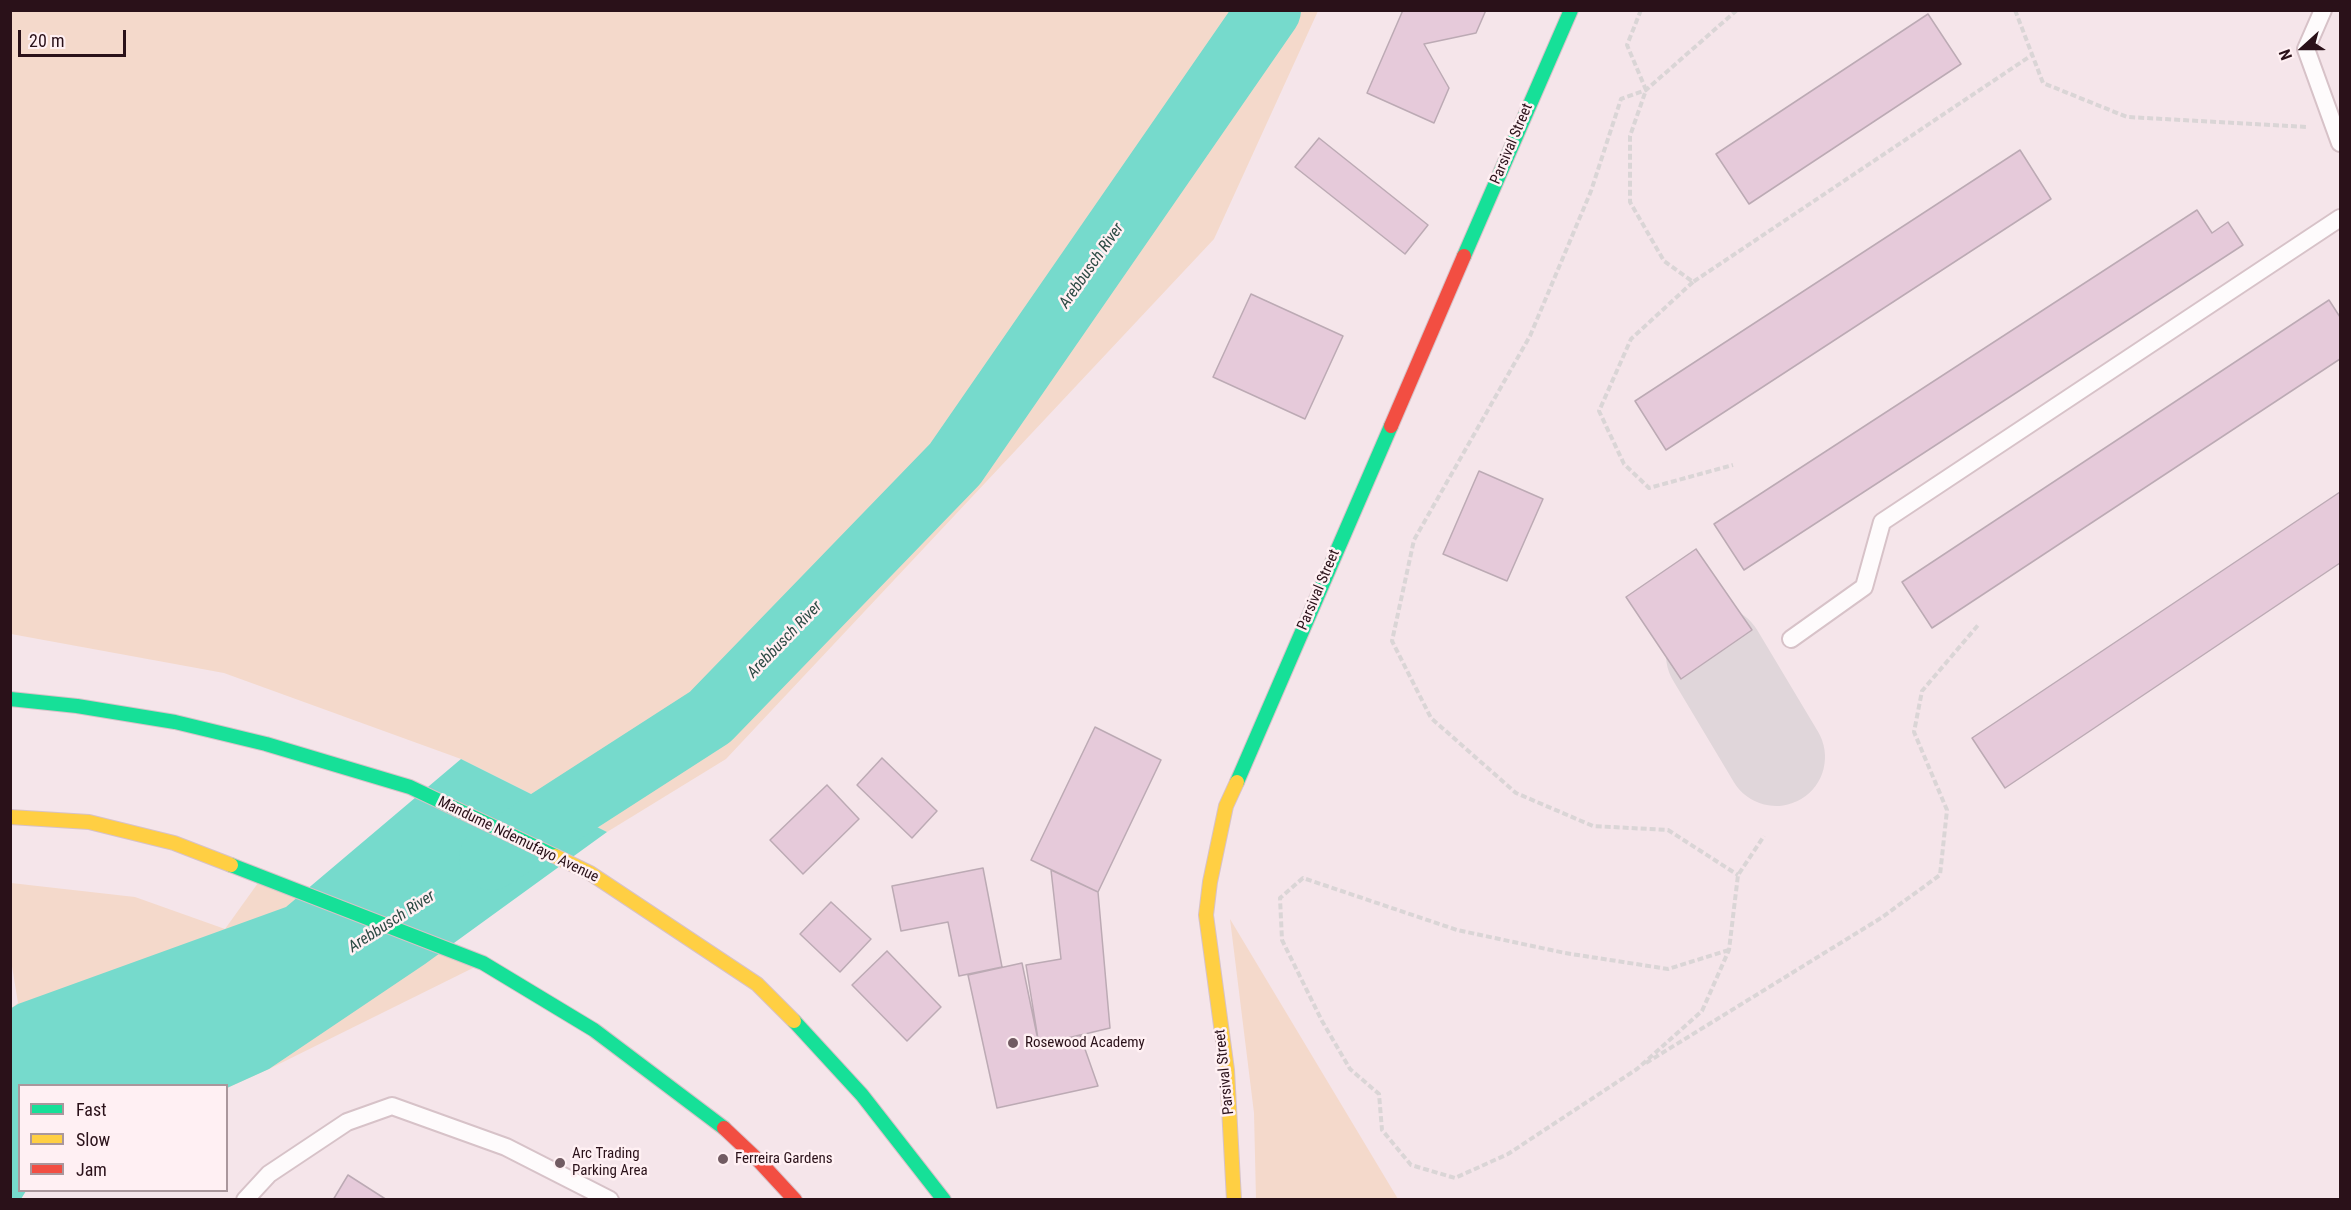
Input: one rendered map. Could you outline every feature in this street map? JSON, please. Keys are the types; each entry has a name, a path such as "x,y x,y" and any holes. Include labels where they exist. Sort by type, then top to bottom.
{"main road":[{"name":"Parsival Street","path":"1234,1200 1227,1070 1206,915 1210,882 1226,806 1571,10"},
{"name":"Mandume Ndemufayo Avenue","path":"10,699 77,706 175,722 266,744 410,787 590,873 757,984 811,1037 862,1095 944,1200"},
{"path":"10,817 89,822 174,843 483,963 594,1030 714,1120 759,1161 795,1200"}],"lane":[{"path":"2323,10 2306,49 2338,136"},
{"path":"1791,639 1864,587 1882,522 2340,218"},
{"path":"245,1200 269,1174 347,1122 392,1106 506,1147 610,1200"}],"path":[{"path":"1641,10 1627,45 1646,90 1630,136 1630,202 1664,261 1693,282"},
{"path":"1737,10 1646,90 1621,99 1592,191 1530,336 1414,540 1392,641 1431,718 1516,794 1593,826 1668,830 1738,875"},
{"path":"2015,10 2043,83 2127,117 2338,136"},
{"path":"1733,465 1649,488 1624,464 1599,411 1630,339 1693,282 2032,55"},
{"path":"1729,950 1668,969 1565,954 1457,930 1303,878 1280,898 1282,940 1322,1021 1350,1069 1379,1094 1382,1130 1411,1165 1455,1178 1508,1154 1636,1069 1881,918 1940,875 1947,810 1914,732 1922,691 1979,624"},
{"path":"1636,1069 1702,1011 1729,950 1738,875 1764,836"}],"shaded area":[{"path":"10,11 1318,11 1214,239 726,759 607,832 461,759 224,673 11,634"},
{"path":"263,876 483,963 228,1088 228,1084 20,1084 10,1009 18,1003 11,960 11,883 135,897 225,929"},
{"path":"1230,919 1398,1199 1256,1199 1254,1113"}],"water":[{"path":"461,759 607,832 425,964 269,1069 228,1088 228,1084 18,1084 18,1192 25,1192 21,1199 11,1200 10,1009 18,1004 286,907"}],"building":[{"path":"1403,10 1486,10 1476,33 1424,44 1449,88 1434,123 1367,93"},
{"path":"1928,14 1961,64 1749,204 1716,154"},
{"path":"1319,138 1428,225 1405,254 1295,167"},
{"path":"2020,150 2051,199 1666,450 1635,401"},
{"path":"2197,210 2212,233 2228,222 2243,245 1744,570 1714,524"},
{"path":"1251,294 1343,336 1305,419 1213,377"},
{"path":"2329,300 2340,317 2340,359 1932,628 1902,582"},
{"path":"1479,471 1543,499 1507,581 1443,554"},
{"path":"2340,492 2340,563 2005,788 1972,738"},
{"path":"1696,549 1752,630 1681,679 1626,597"},
{"path":"1095,727 1161,760 1098,892 1031,860"},
{"path":"882,758 937,811 912,838 857,785"},
{"path":"827,785 859,819 803,874 770,840"},
{"path":"983,868 1002,967 959,976 948,922 901,931 892,886"},
{"path":"1051,870 1098,892 1110,1028 1039,1045 1026,965 1061,959"},
{"path":"831,902 871,939 840,972 800,934"},
{"path":"887,951 941,1007 907,1041 852,985"},
{"path":"1022,963 1039,1045 1080,1035 1098,1086 997,1108 968,975"},
{"path":"348,1175 387,1200 333,1200"}],"waterway":[{"name":"Arebbusch River","path":"491,858 710,717 955,464 1269,10"}],"taxiway":[{"path":"1715,655 1776,757"}],"traffic: fast":[{"path":"1464,256 1571,10"},
{"path":"1237,782 1391,426"},
{"path":"10,699 77,706 175,722 266,744 410,787 555,856"},
{"path":"231,865 483,963 594,1030 724,1128"},
{"path":"794,1021 862,1095 944,1200"}],"traffic: slow":[{"path":"1234,1200 1227,1070 1206,915 1210,882 1226,806 1237,782"},
{"path":"10,817 89,822 174,843 231,865"},
{"path":"555,856 590,873 757,984 794,1021"}],"traffic: jam":[{"path":"1391,426 1464,256"},
{"path":"724,1128 795,1200"}],"place":[{"name":"Rosewood Academy","path":"1013,1043"},
{"name":"Ferreira Gardens","path":"723,1159"},
{"name":"Arc Trading Parking Area","path":"560,1163"}]}
